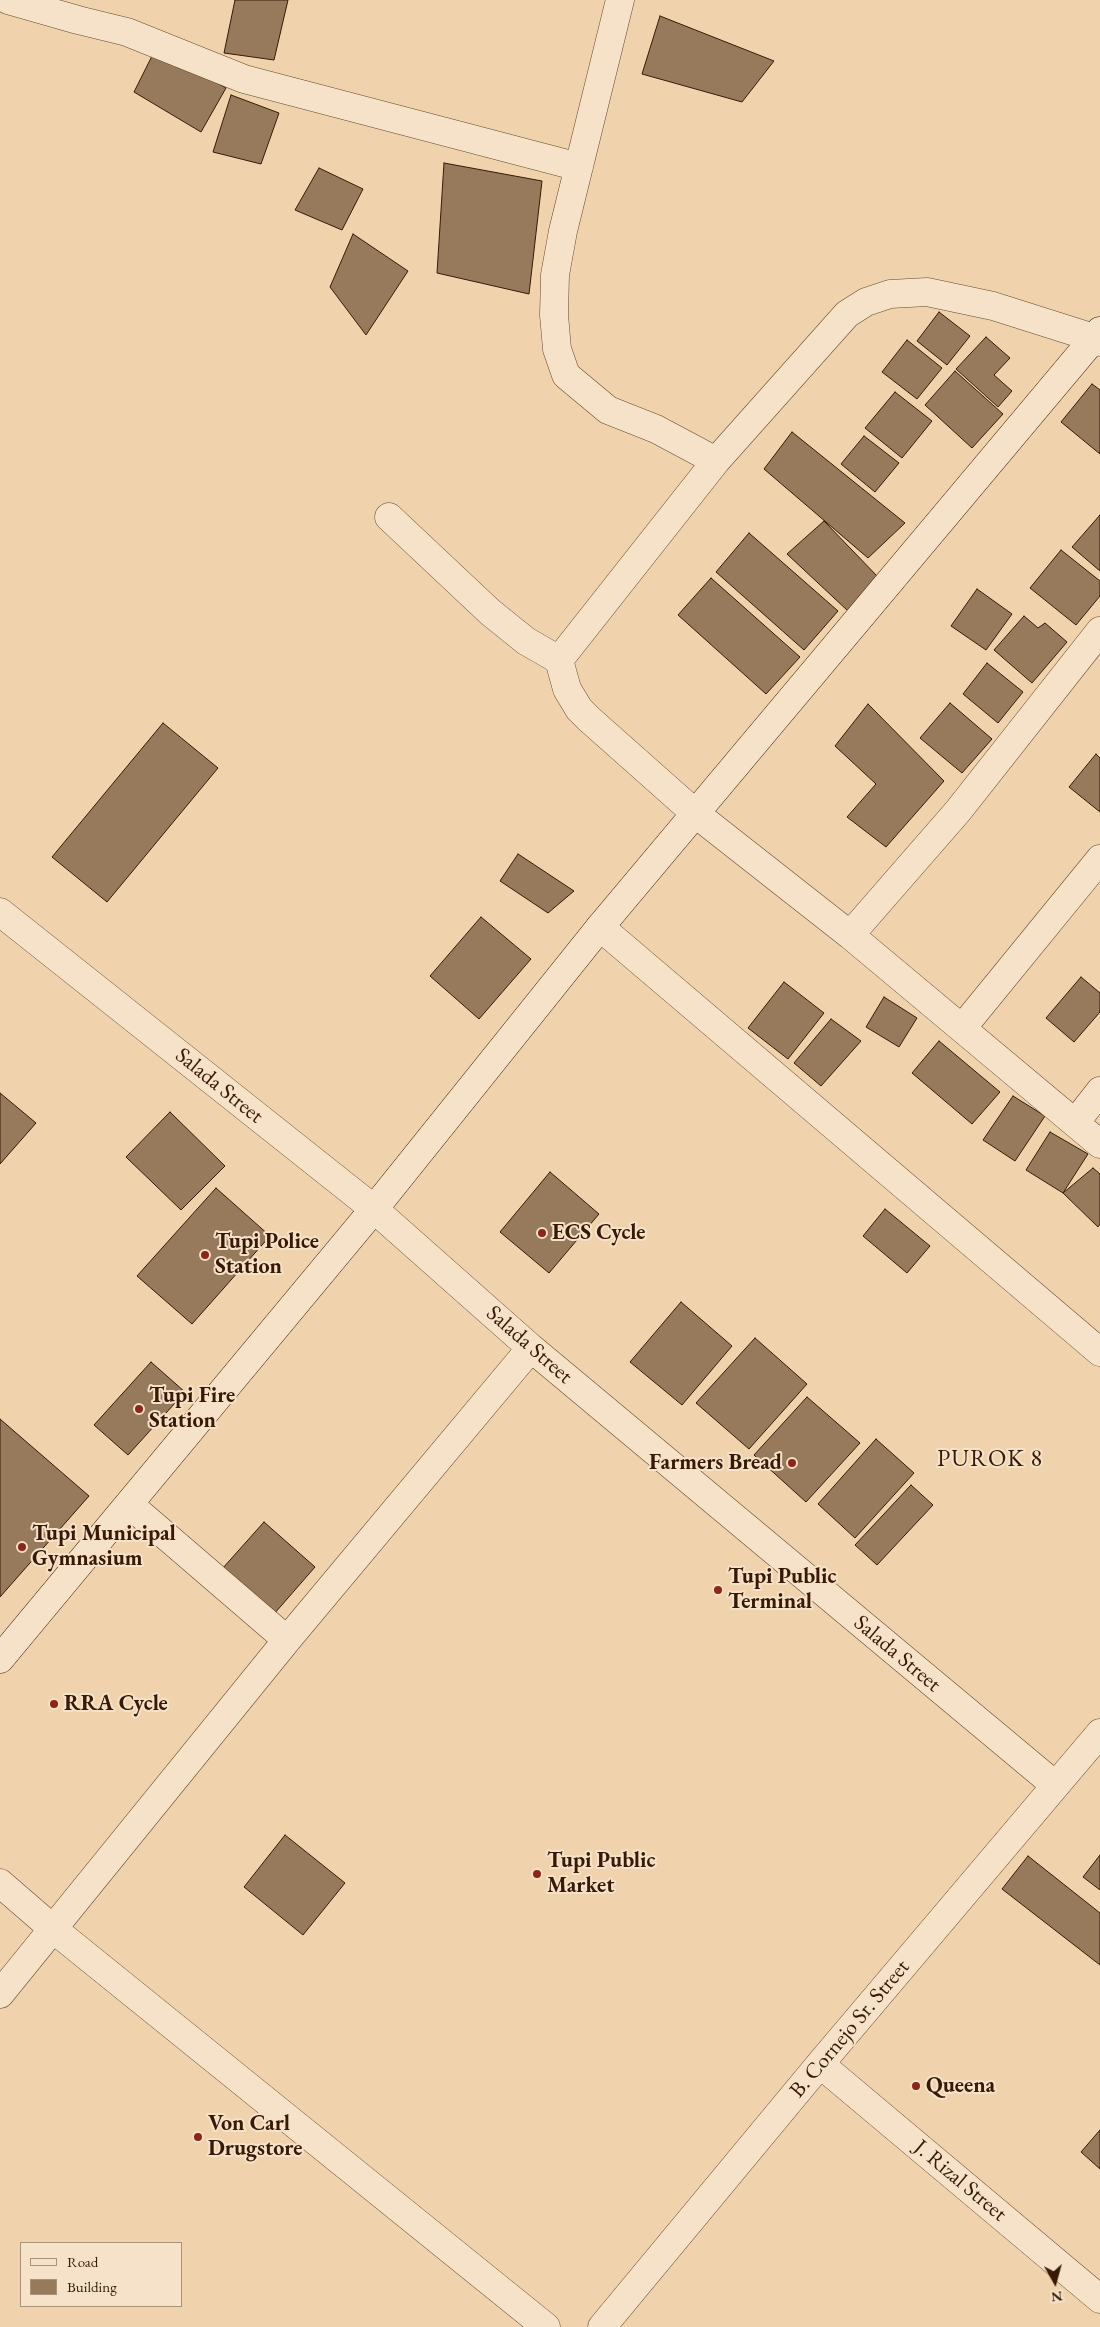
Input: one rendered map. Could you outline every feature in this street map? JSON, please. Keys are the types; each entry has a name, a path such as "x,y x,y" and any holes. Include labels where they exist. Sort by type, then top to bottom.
{"street":[{"path":"8,0 127,32 244,79 579,167"},
{"path":"620,0 555,275 554,315 557,349 566,375 608,410 656,429 716,460"},
{"path":"0,1659 130,1505 374,1209 600,927 1098,337 993,306 927,292 890,294 866,302 847,314 716,460 559,660"},
{"path":"389,517 490,612 526,641 559,660 567,689 579,709 696,814 963,1027 1018,1077 1100,1144"},
{"path":"850,935 958,811 1100,631"},
{"path":"963,1027 1100,859"},
{"name":"Salada Street","path":"0,912 374,1209 531,1348 1055,1785"},
{"path":"600,927 1100,1352"},
{"path":"1075,1122 1100,1091"},
{"path":"0,1994 287,1640 531,1348"},
{"path":"130,1505 287,1640"},
{"name":"B. Cornejo Sr. Street","path":"602,2327 820,2064 1100,1733"},
{"path":"0,1883 52,1928 546,2327"},
{"name":"J. Rizal Street","path":"820,2064 1100,2299"}],"building":[{"path":"235,0 288,0 274,60 224,53"},
{"path":"660,16 774,61 742,102 642,74"},
{"path":"156,48 226,88 201,132 134,92"},
{"path":"231,95 279,113 261,164 213,152"},
{"path":"444,163 542,181 529,294 437,273"},
{"path":"319,168 363,189 342,230 295,210"},
{"path":"353,234 408,271 366,335 330,287"},
{"path":"939,312 970,336 947,365 917,341"},
{"path":"986,337 1010,358 994,375 1012,391 998,407 956,369"},
{"path":"907,340 942,368 917,399 882,372"},
{"path":"955,371 1003,414 972,448 925,405"},
{"path":"1092,384 1100,390 1100,454 1061,422"},
{"path":"895,392 932,421 902,458 865,428"},
{"path":"792,432 905,523 868,558 764,469"},
{"path":"864,436 899,463 875,492 841,464"},
{"path":"1100,515 1100,571 1072,547"},
{"path":"824,521 878,577 848,611 787,554"},
{"path":"749,533 838,611 804,650 716,572"},
{"path":"1061,550 1100,581 1100,596 1076,625 1030,588"},
{"path":"711,578 800,657 766,694 678,615"},
{"path":"977,589 1012,614 986,650 951,626"},
{"path":"1024,616 1038,628 1045,623 1067,642 1032,683 994,650"},
{"path":"987,663 1023,692 998,723 963,694"},
{"path":"950,703 992,739 962,773 920,738"},
{"path":"868,704 944,781 886,847 847,817 876,784 835,746"},
{"path":"163,723 218,768 107,902 52,857"},
{"path":"1096,754 1100,758 1100,812 1069,787"},
{"path":"518,854 574,891 548,913 500,881"},
{"path":"481,917 531,959 479,1019 430,976"},
{"path":"1081,977 1100,993 1100,1012 1074,1042 1046,1018"},
{"path":"784,982 824,1013 788,1059 748,1028"},
{"path":"884,997 917,1018 899,1047 866,1027"},
{"path":"831,1019 861,1041 821,1086 794,1063"},
{"path":"939,1041 1000,1092 972,1124 912,1073"},
{"path":"0,1093 36,1123 0,1164"},
{"path":"1013,1096 1045,1116 1015,1161 983,1140"},
{"path":"170,1112 225,1166 181,1210 126,1157"},
{"path":"1050,1132 1088,1154 1063,1193 1026,1170"},
{"path":"1093,1168 1100,1174 1100,1224 1098,1227 1063,1193"},
{"path":"550,1172 599,1214 549,1273 500,1232"},
{"path":"216,1188 270,1236 192,1324 137,1276"},
{"path":"885,1209 930,1246 907,1273 863,1236"},
{"path":"681,1302 732,1346 682,1405 630,1362"},
{"path":"755,1338 807,1384 749,1449 696,1403"},
{"path":"151,1362 185,1392 128,1455 94,1425"},
{"path":"807,1397 860,1443 806,1502 754,1455"},
{"name":"Tupi Municipal Gymnasium","path":"0,1419 89,1496 0,1597"},
{"path":"876,1439 914,1473 855,1538 818,1504"},
{"path":"911,1485 933,1505 877,1565 855,1545"},
{"path":"264,1522 315,1567 274,1614 222,1569"},
{"path":"285,1835 345,1883 303,1935 244,1887"},
{"path":"1100,1855 1100,1890 1083,1877"},
{"path":"1028,1856 1100,1913 1100,1965 1002,1889"},
{"path":"1100,2130 1100,2169 1081,2152"}],"place":[{"name":"ECS Cycle","path":"542,1233"},
{"name":"Tupi Police Station","path":"205,1255"},
{"name":"Tupi Fire Station","path":"139,1409"},
{"name":"Farmers Bread","path":"792,1463"},
{"name":"Tupi Municipal Gymnasium","path":"22,1547"},
{"name":"Tupi Public Terminal","path":"718,1590"},
{"name":"RRA Cycle","path":"54,1704"},
{"name":"Tupi Public Market","path":"537,1874"},
{"name":"Queena","path":"916,2086"},
{"name":"Von Carl Drugstore","path":"198,2137"}],"district":[{"name":"PUROK 8","path":"990,1459"}]}
